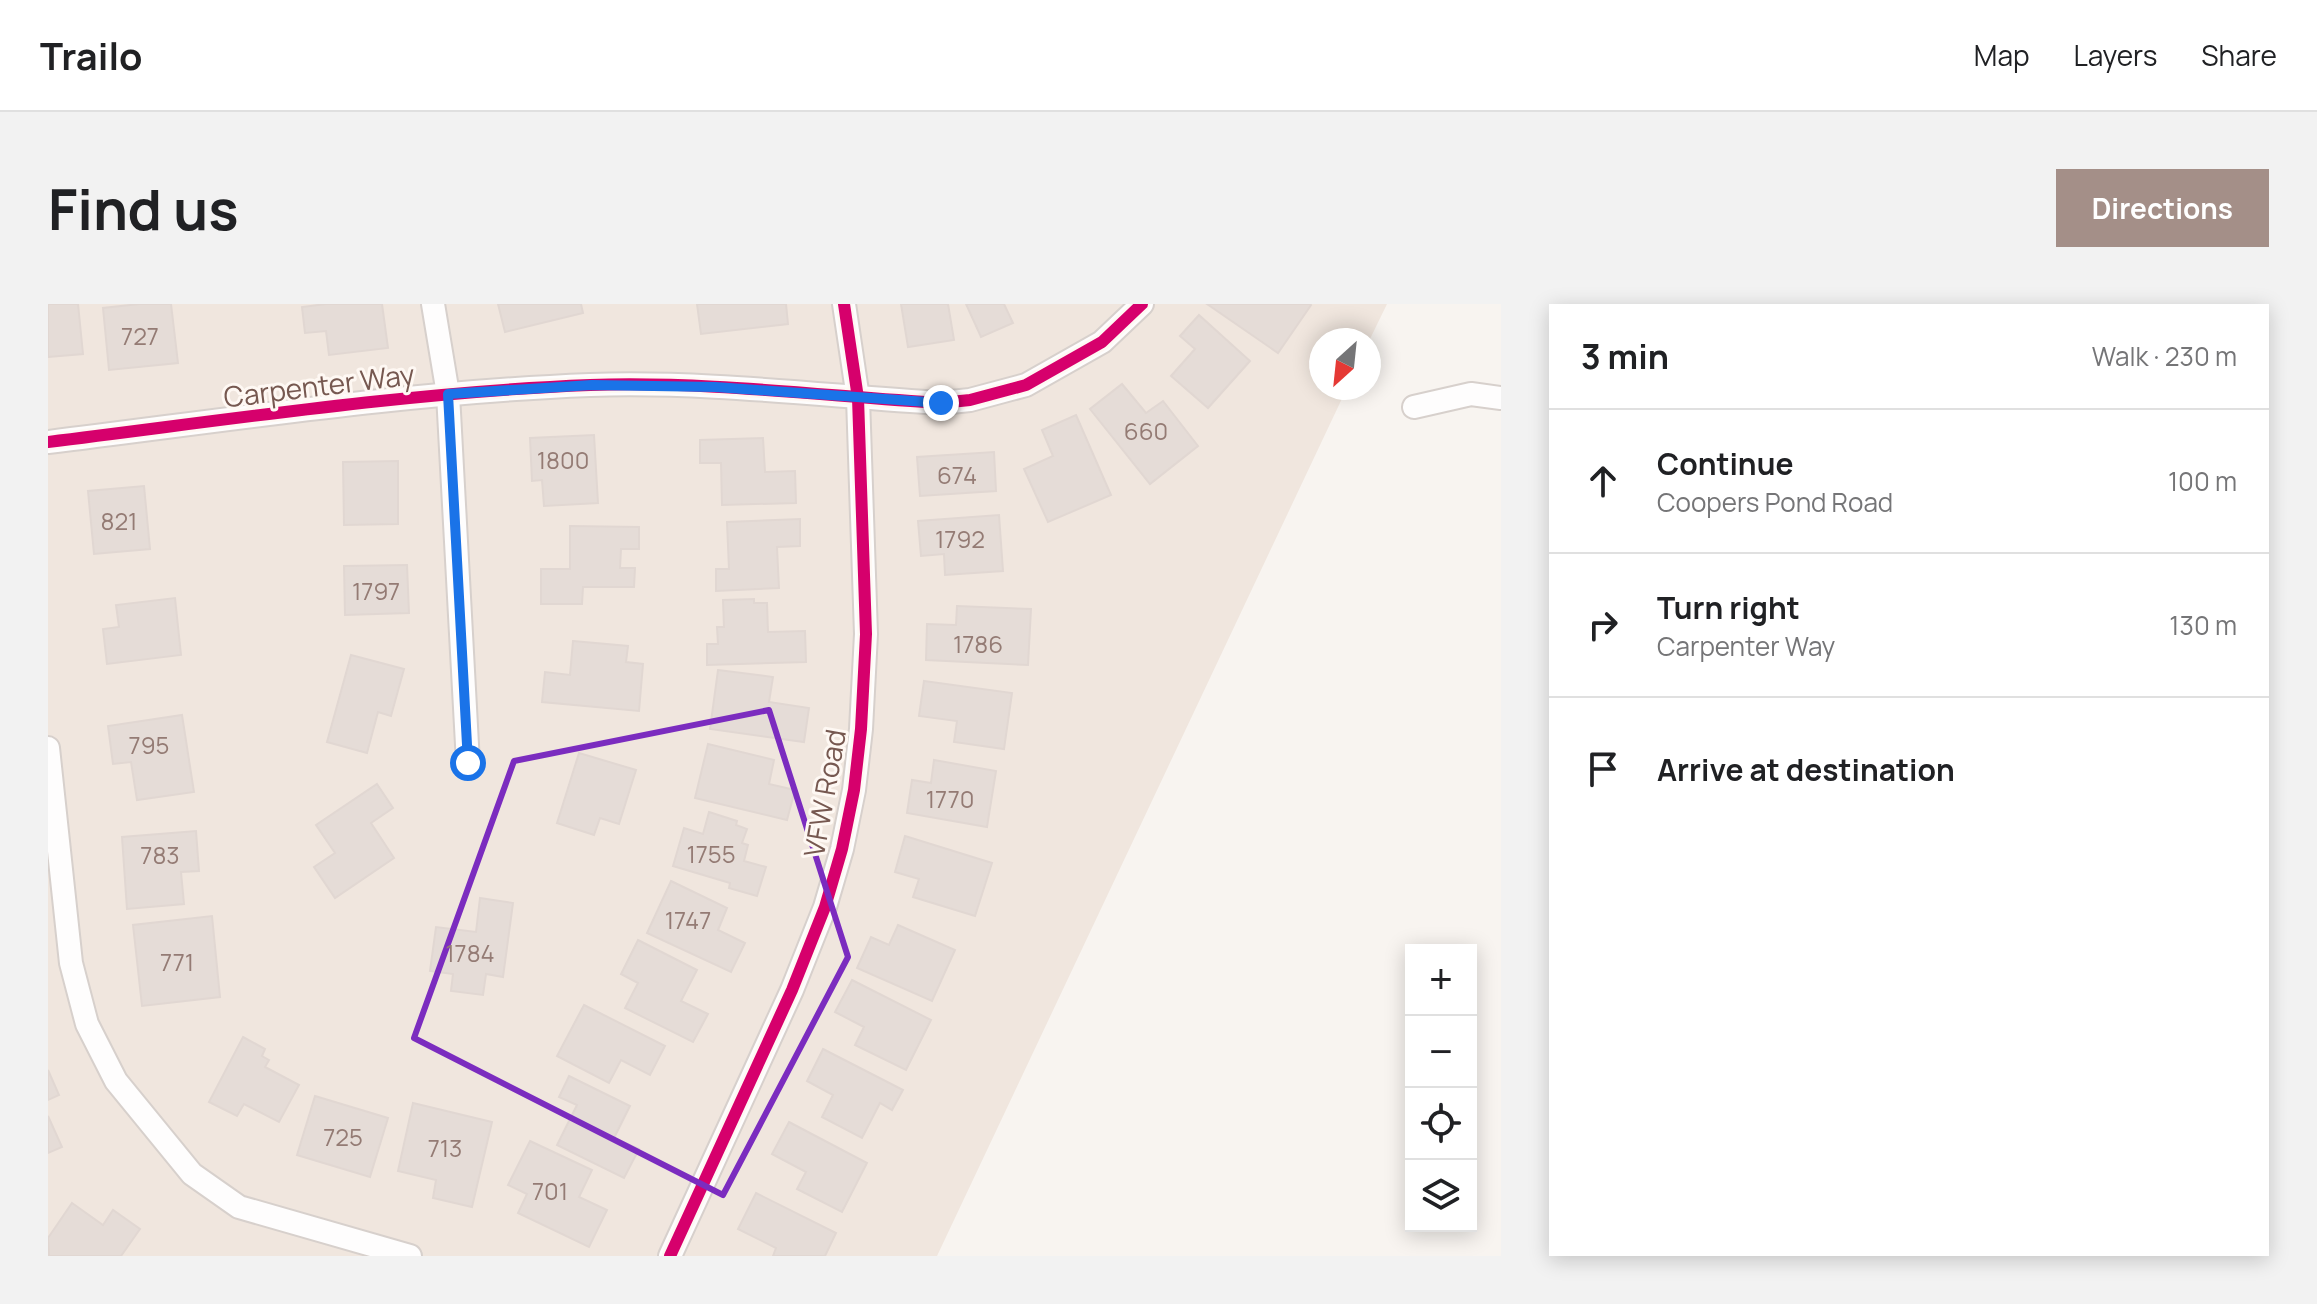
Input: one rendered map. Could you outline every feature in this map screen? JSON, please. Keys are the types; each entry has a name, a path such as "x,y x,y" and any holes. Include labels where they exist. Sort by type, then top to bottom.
{"street":[{"path":"433,304 448,394 468,763"},
{"name":"VFW Road","path":"670,1256 792,990 825,907 842,849 854,790 866,634 858,398 844,304"},
{"name":"Carpenter Way","path":"48,442 448,394 592,385 715,387 941,403 970,400 1026,385 1102,342 1142,304"},
{"path":"1414,407 1471,394 1501,398"},
{"path":"48,748 71,963 87,1024 116,1081 192,1174 239,1207 410,1256"}],"highlighted area":[{"path":"769,710 848,957 723,1195 414,1038 514,761"}],"shaded area":[{"path":"48,304 1387,304 1375,328 1309,328 1309,400 1341,400 937,1256 48,1256"}],"building":[{"path":"48,304 78,304 83,354 48,357"},
{"path":"171,304 178,363 109,370 103,308"},
{"path":"382,304 388,348 329,355 326,331 305,333 302,307"},
{"path":"498,304 581,304 583,313 505,332"},
{"path":"697,304 786,304 788,324 701,334"},
{"path":"901,304 948,304 954,340 908,347"},
{"path":"966,304 1004,304 1013,323 981,337"},
{"path":"1207,304 1310,304 1311,305 1278,353"},
{"path":"1199,315 1250,361 1208,408 1171,376 1195,349 1180,336"},
{"path":"1122,384 1146,413 1163,401 1198,446 1150,484 1090,409"},
{"path":"1076,415 1111,495 1048,522 1024,469 1053,456 1042,430"},
{"path":"594,435 598,503 544,506 542,480 532,481 530,438"},
{"path":"763,438 765,472 795,471 796,503 722,505 721,463 700,463 700,440"},
{"path":"994,452 996,491 920,496 917,457"},
{"path":"398,461 398,524 344,525 343,462"},
{"path":"144,486 150,549 94,554 88,491"},
{"path":"999,515 1003,571 945,575 944,554 921,556 918,521"},
{"path":"800,519 800,546 777,547 779,588 716,591 716,569 729,569 727,522"},
{"path":"570,526 639,527 639,549 621,549 620,568 635,568 634,587 583,587 582,604 541,604 541,569 570,569"},
{"path":"407,565 409,613 345,615 344,566"},
{"path":"175,598 181,655 107,664 103,629 119,627 116,605"},
{"path":"754,599 754,603 767,603 768,632 805,631 806,662 707,665 707,644 718,644 717,627 724,627 723,600"},
{"path":"957,606 1031,609 1028,665 926,660 927,624 956,625"},
{"path":"573,641 628,646 626,662 643,664 639,711 542,702 545,672 570,675"},
{"path":"351,655 404,669 391,716 378,712 367,753 327,742"},
{"path":"718,670 773,677 769,702 809,708 804,742 710,729"},
{"path":"924,681 1012,693 1004,749 954,742 957,721 919,716"},
{"path":"182,715 194,792 137,800 131,762 113,764 108,726"},
{"path":"708,744 774,760 769,784 795,790 787,820 695,798"},
{"path":"579,753 636,770 619,824 600,818 594,835 557,823"},
{"path":"934,760 996,771 987,827 907,813 912,780 931,783"},
{"path":"377,784 393,808 371,823 394,858 335,898 314,867 335,853 316,825"},
{"path":"709,812 737,821 736,825 747,829 742,843 748,845 744,861 766,867 757,896 729,888 730,883 673,866 684,828 703,834"},
{"path":"196,831 199,871 181,872 184,904 127,909 122,837"},
{"path":"905,836 992,863 975,916 913,897 919,879 895,872"},
{"path":"671,881 727,908 718,930 745,943 731,972 647,933"},
{"path":"480,898 513,903 503,977 486,974 483,995 451,991 453,974 430,971 436,927 476,932"},
{"path":"212,916 220,997 142,1006 133,925"},
{"path":"898,925 955,950 932,1001 857,968 871,937 889,945"},
{"path":"638,940 697,970 681,1001 708,1014 693,1042 625,1008 638,983 621,974"},
{"path":"852,980 931,1020 906,1070 855,1045 864,1027 835,1012"},
{"path":"584,1005 665,1046 650,1075 621,1060 609,1083 557,1056"},
{"path":"243,1037 265,1049 262,1056 269,1060 265,1067 299,1085 279,1122 244,1104 237,1116 209,1102"},
{"path":"823,1049 903,1090 892,1110 880,1103 862,1138 822,1117 833,1095 807,1081"},
{"path":"48,1070 59,1095 48,1100"},
{"path":"569,1076 630,1106 614,1138 639,1149 624,1178 557,1145 577,1105 559,1097"},
{"path":"315,1096 388,1118 370,1177 297,1155"},
{"path":"413,1103 492,1122 472,1207 433,1198 436,1180 398,1171"},
{"path":"48,1116 62,1147 48,1153"},
{"path":"789,1122 867,1163 842,1212 797,1189 806,1172 772,1154"},
{"path":"530,1141 592,1170 579,1197 607,1210 589,1247 518,1213 527,1194 508,1185"},
{"path":"756,1193 836,1233 825,1256 773,1256 776,1248 738,1229"},
{"path":"72,1203 103,1225 113,1210 140,1229 121,1256 49,1256 48,1238"}],"cycle path":[{"path":"670,1256 792,990 825,907 842,849 854,790 866,634 858,398 844,304"},
{"path":"48,442 386,400 590,385 722,387 941,403 970,400 1026,385 1102,342 1142,304"}],"route":[{"path":"468,763 448,394 592,385 715,387 941,403"}]}
